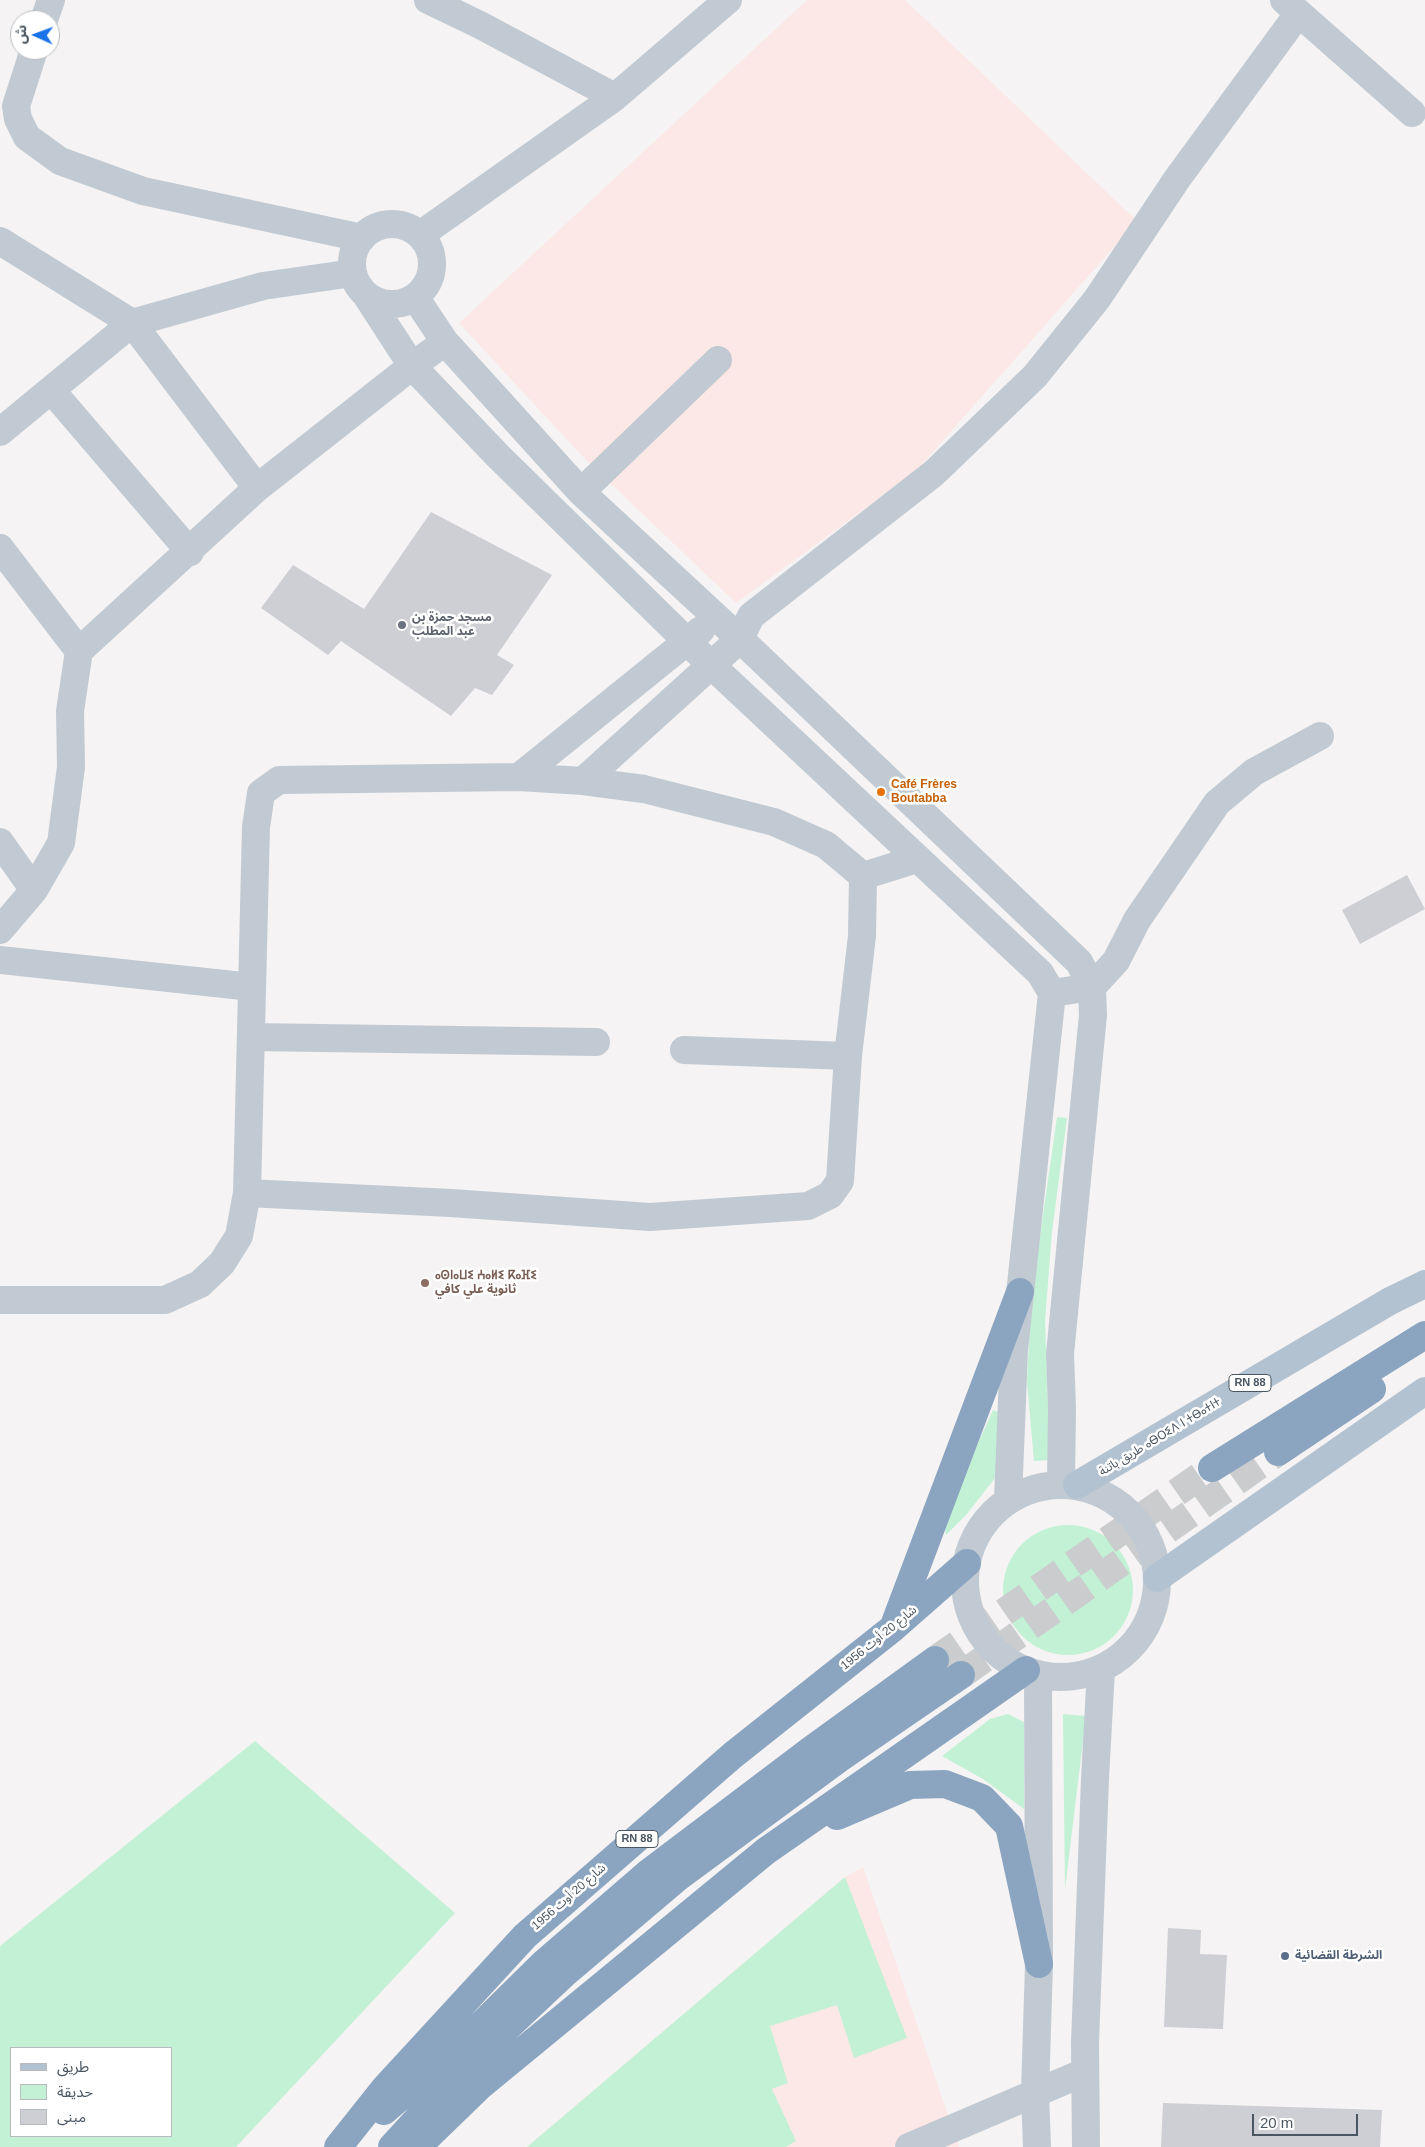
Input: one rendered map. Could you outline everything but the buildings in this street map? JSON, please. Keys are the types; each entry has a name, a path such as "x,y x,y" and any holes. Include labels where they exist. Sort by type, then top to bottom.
{"highway":[{"path":"894,1628 1020,1292"},
{"path":"1212,1468 1425,1334"},
{"path":"1278,1452 1425,1354"},
{"name":"شارع 20 أوت 1956","path":"338,2147 385,2088 525,1936 733,1755 894,1628 967,1563"},
{"path":"343,2147 467,2039 544,1963 647,1874 811,1750 935,1660"},
{"path":"417,2147 480,2086 766,1851 1032,1672"},
{"path":"392,2147 465,2067 550,1986 677,1878 840,1758 961,1675"},
{"path":"766,1851 843,1814 910,1785 945,1784 982,1798 1009,1826 1039,1964"}],"main road":[{"name":"طريق باتنة ⴰⴱⵔⵉⴷ ⵏ ⵜⴱⴰⵜⵏⵜ","path":"1069,1485 1390,1301 1425,1284"},
{"path":"1157,1578 1425,1391"}],"street":[{"path":"428,0 480,25 615,97"},
{"path":"420,235 615,97 728,0"},
{"path":"583,781 710,664 746,627 934,472 1035,376 1097,299 1291,7 1412,113"},
{"path":"31,60 16,106 18,119 26,137 60,161 143,191 362,238"},
{"path":"0,432 132,323 263,286 360,284 377,301 389,304 403,302 416,297 425,286 431,274 432,260 428,246 420,235 396,224 384,225 372,230 362,238 355,248 352,261 360,284 412,366 498,456 710,664 1040,973 1052,993 1014,1350 1008,1500"},
{"path":"0,241 132,323 257,488"},
{"path":"416,297 445,342 581,492 717,618 746,627 1079,962 1092,987 1093,1014 1060,1354 1062,1408 1069,1485"},
{"path":"0,930 34,890 61,843 71,767 70,711 79,652 190,552 257,488 445,342"},
{"path":"581,492 718,360"},
{"path":"52,391 190,552"},
{"path":"0,548 79,652"},
{"path":"519,776 687,640 717,618"},
{"path":"1052,993 1092,987 1116,961 1137,920 1217,803 1254,772 1320,736"},
{"path":"0,1300 165,1300 200,1284 222,1263 239,1236 247,1193 256,826 261,793 279,780 519,776 583,781 644,789 774,822 826,846 863,876"},
{"path":"0,842 34,890"},
{"path":"863,876 917,859"},
{"path":"247,1193 451,1203 650,1217 808,1206 830,1195 840,1181 848,1056 862,936 863,876"},
{"path":"0,960 252,987"},
{"path":"251,1037 596,1042"},
{"path":"684,1050 848,1056"},
{"path":"1069,1485 1102,1494 1125,1508 1142,1528 1153,1552 1157,1578 1154,1606 1143,1632 1124,1654 1101,1669 1080,1675 1059,1677 1032,1672 1003,1657 985,1638 972,1615 966,1589 967,1563 972,1544 982,1528 993,1513 1008,1500 1034,1488 1069,1485"},
{"path":"1086,2147 1086,2072 1094,1779 1101,1669"},
{"path":"1032,1672 1039,1964 1035,2093 1036,2147"},
{"path":"909,2147 1086,2072"}],"shaded area":[{"path":"807,0 905,0 1137,221 916,471 736,603 583,457 459,323"},
{"path":"863,1867 959,2147 527,2147 845,1877"}],"green space":[{"path":"1057,1117 1067,1118 1052,1232 1045,1321 1050,1460 1034,1461 1027,1382 1031,1299"},
{"path":"993,1410 1000,1413 999,1473 966,1515 946,1535 944,1519"},
{"path":"1068,1525 1081,1526 1093,1530 1114,1544 1128,1565 1132,1577 1132,1603 1128,1615 1114,1636 1093,1650 1081,1654 1068,1655 1055,1654 1043,1650 1022,1636 1008,1615 1004,1603 1003,1590 1004,1577 1008,1565 1022,1544 1043,1530 1055,1526"},
{"path":"1008,1714 1024,1722 1024,1809 983,1779 942,1756 990,1719"},
{"path":"1063,1714 1086,1716 1065,1889"},
{"path":"255,1741 455,1913 236,2147 0,2147 0,1946"},
{"path":"845,1877 907,2038 854,2058 837,2005 770,2026 788,2083 772,2089 796,2141 786,2147 527,2147"}],"tunnel":[{"path":"961,1675 1278,1452"},
{"path":"935,1660 1212,1468"}],"place":[{"name":"مسجد حمزة بن عبد المطلب","path":"402,625"},
{"name":"Café Frères Boutabba","path":"881,792"},
{"name":"ⴰⵙⵏⴰⵡⵉ ⵄⴰⵍⵉ ⴽⴰⴼⵉ ثانوية علي كافي","path":"425,1283"},
{"name":"الشرطة القضائية","path":"1285,1956"}]}
